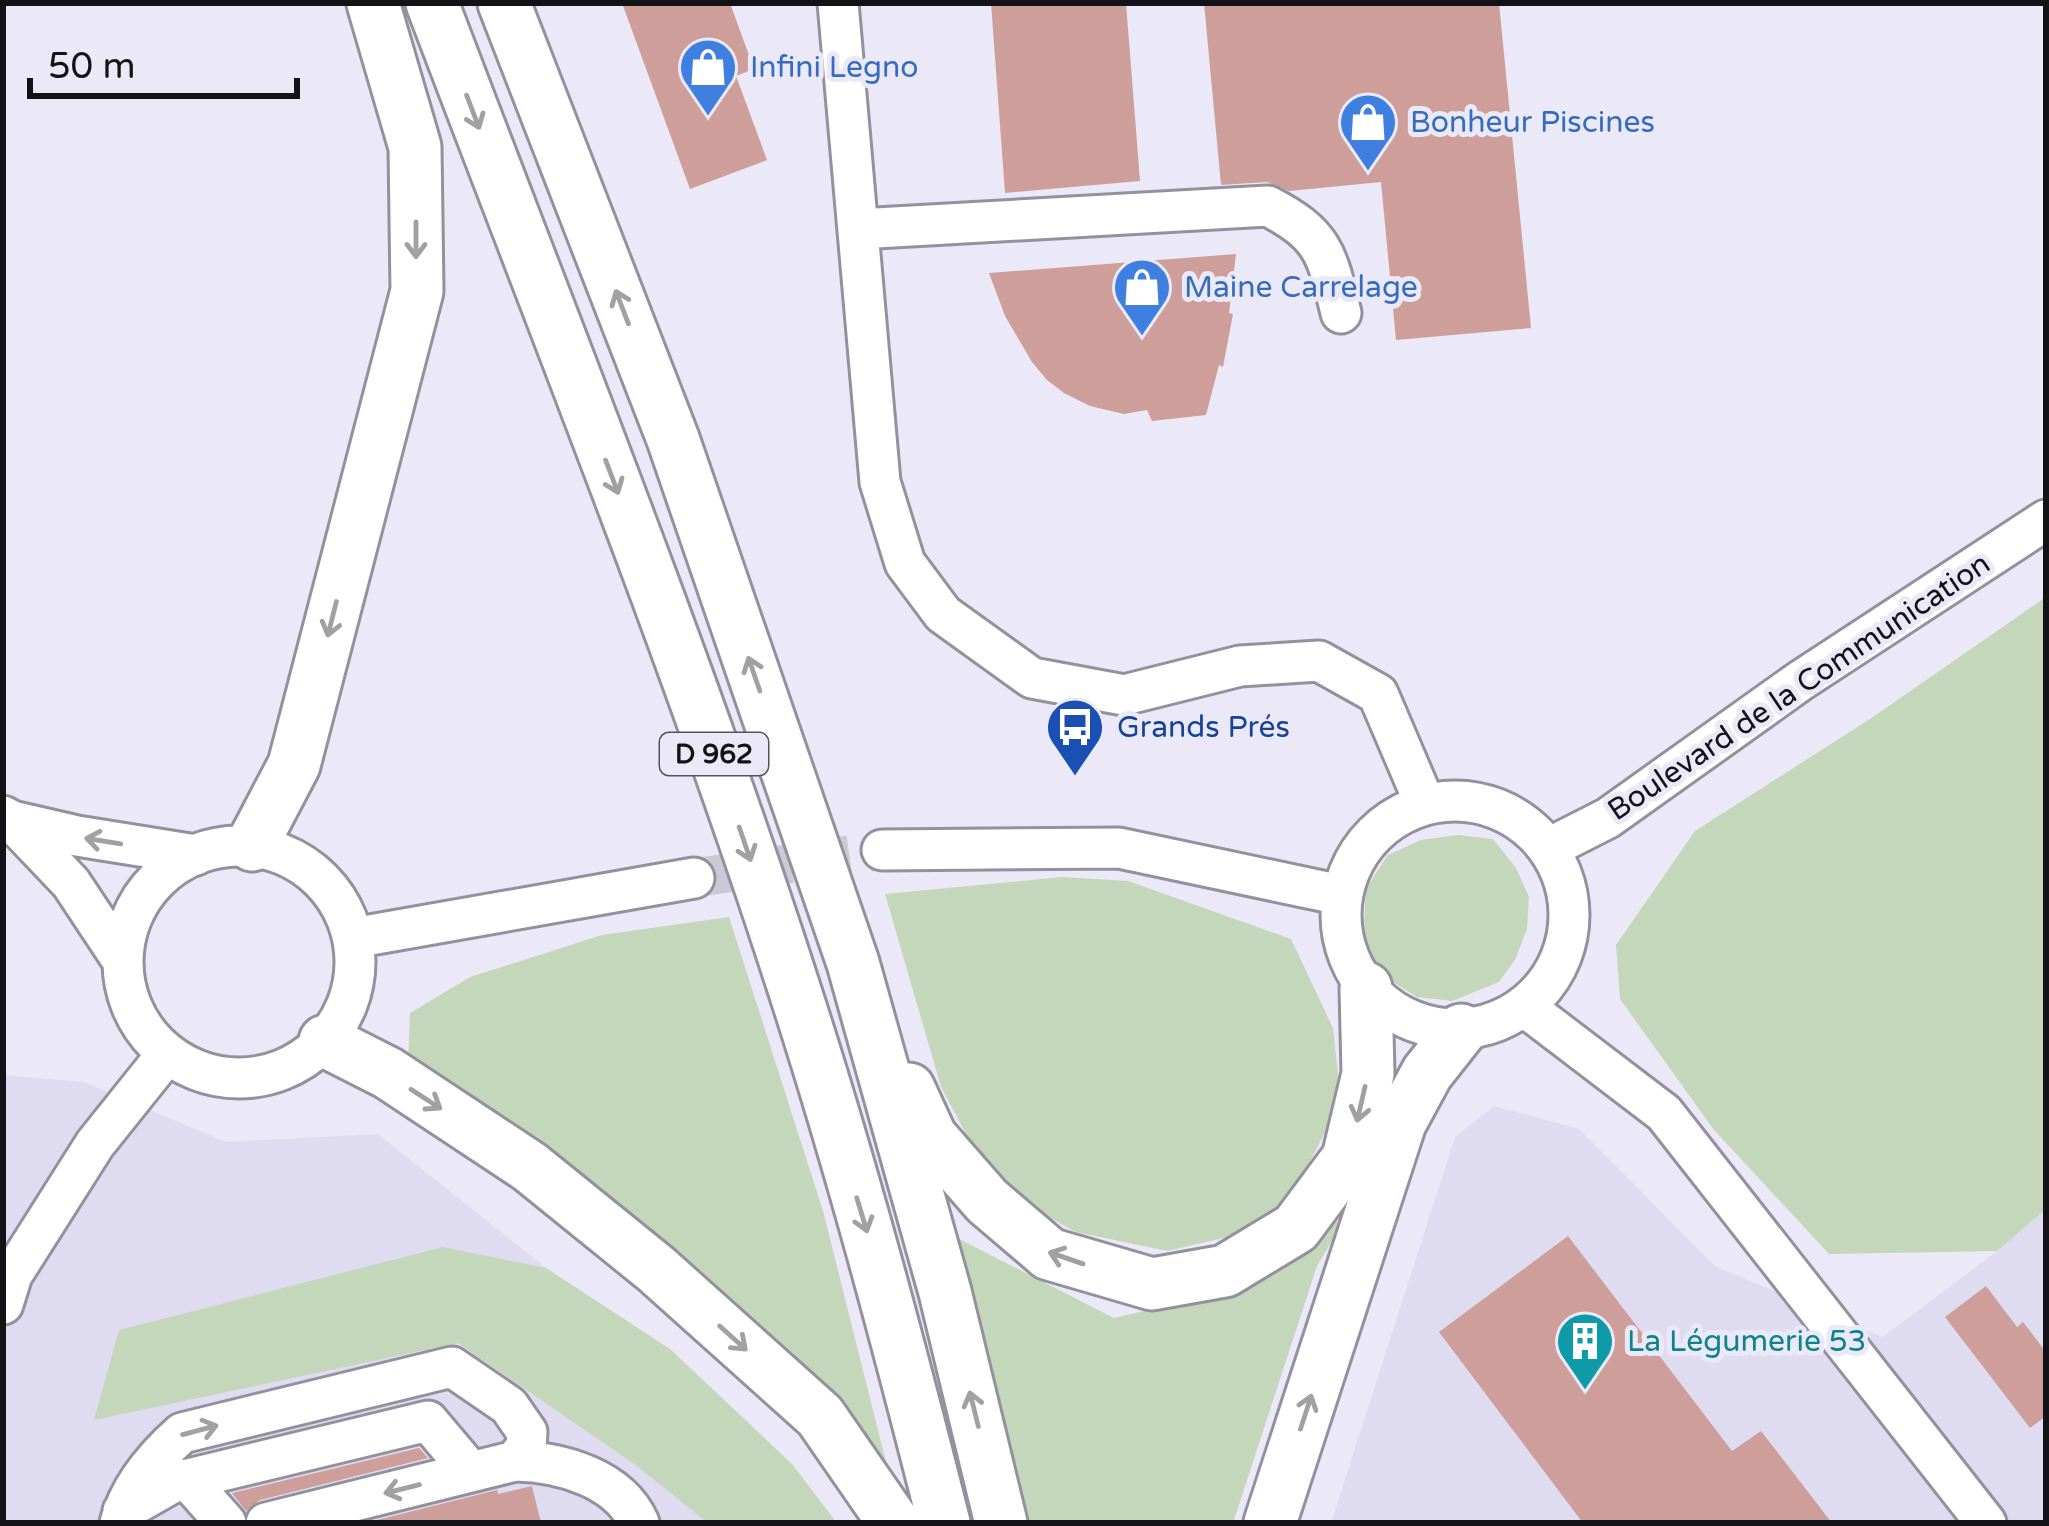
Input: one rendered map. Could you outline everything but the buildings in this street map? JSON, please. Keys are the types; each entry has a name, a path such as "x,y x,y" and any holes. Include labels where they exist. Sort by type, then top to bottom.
{"main road":[{"path":"252,845 294,765 417,291 415,147 373,3"},
{"name":"D 962","path":"432,3 702,718 793,984 890,1308 944,1523"},
{"name":"D 962","path":"504,3 673,440 853,963 945,1292 1001,1523"},
{"path":"853,963 931,1137 986,1201 1049,1254 1152,1284 1225,1271 1296,1228 1348,1158 1368,1074 1366,988"},
{"path":"1270,1523 1400,1123 1426,1073 1461,1030"},
{"path":"325,1040 388,1073 530,1167 656,1269 820,1416 894,1523"}],"street":[{"path":"838,3 880,482 905,563 944,614 1032,678 1124,695 1240,666 1319,661 1378,694 1425,804"},
{"path":"858,229 1268,206 1298,221 1319,243 1340,313"},
{"name":"Boulevard de la Communication","path":"1549,848 1608,818 1800,681 2046,520"},
{"path":"1459,800 1493,806 1525,823 1549,848 1565,880 1568,932 1565,950 1549,981 1525,1006 1495,1023 1461,1030 1426,1026 1393,1012 1366,988 1349,960 1341,928 1341,895 1352,864 1370,837 1395,817 1425,804 1459,800"},
{"path":"7,819 77,836 196,855"},
{"path":"7,819 71,883 122,960"},
{"path":"252,845 287,855 318,875 340,904 353,938 356,975 345,1010 325,1040 298,1062 266,1076 231,1078 197,1071 166,1054 142,1028 127,995 122,960 128,924 144,892 174,864 211,848 252,845"},
{"path":"882,850 1119,848 1341,895"},
{"path":"353,938 694,878"},
{"path":"1525,1006 1664,1114 1986,1523"},
{"path":"3,1304 12,1275 95,1144 166,1054"},
{"path":"122,1517 154,1458 182,1433 452,1367 508,1406 527,1432 526,1447 515,1461"},
{"path":"122,1517 187,1479 428,1421 471,1472"},
{"path":"266,1523 515,1461 546,1462 601,1481 633,1508 639,1523"},
{"path":"187,1479 226,1523"}],"shaded area":[{"path":"3,1075 84,1082 226,1142 378,1134 792,1464 831,1523 3,1523"},
{"path":"1494,1106 1579,1129 1715,1266 1883,1337 2046,1209 2046,1523 1331,1523 1455,1137"}],"green space":[{"path":"2046,597 2046,1209 1997,1251 1829,1254 1714,1130 1620,999 1616,945 1695,831 1870,719"},
{"path":"1458,835 1493,839 1516,868 1529,897 1527,929 1515,960 1499,982 1452,1001 1417,997 1385,977 1366,948 1366,888 1388,855 1421,840"},
{"path":"1062,877 1128,881 1291,939 1333,1028 1341,1101 1302,1177 1259,1230 1167,1251 1076,1232 995,1188 941,1087 885,894"},
{"path":"729,917 823,1211 893,1490 408,1066 410,1013 470,977 602,935"},
{"path":"1350,1211 1317,1266 1233,1523 1028,1523 959,1239 1114,1318 1196,1299 1273,1272"},
{"path":"443,1247 546,1268 670,1349 792,1464 837,1523 708,1523 637,1466 458,1343 94,1420 119,1330"}],"tunnel":[{"path":"694,878 882,850"}],"place":[{"name":"Infini Legno","path":"708,118"},
{"name":"Bonheur Piscines","path":"1368,173"},
{"name":"Maine Carrelage","path":"1142,338"},
{"name":"Grands Prés","path":"1075,778"},
{"name":"La Légumerie 53","path":"1585,1392"}]}
